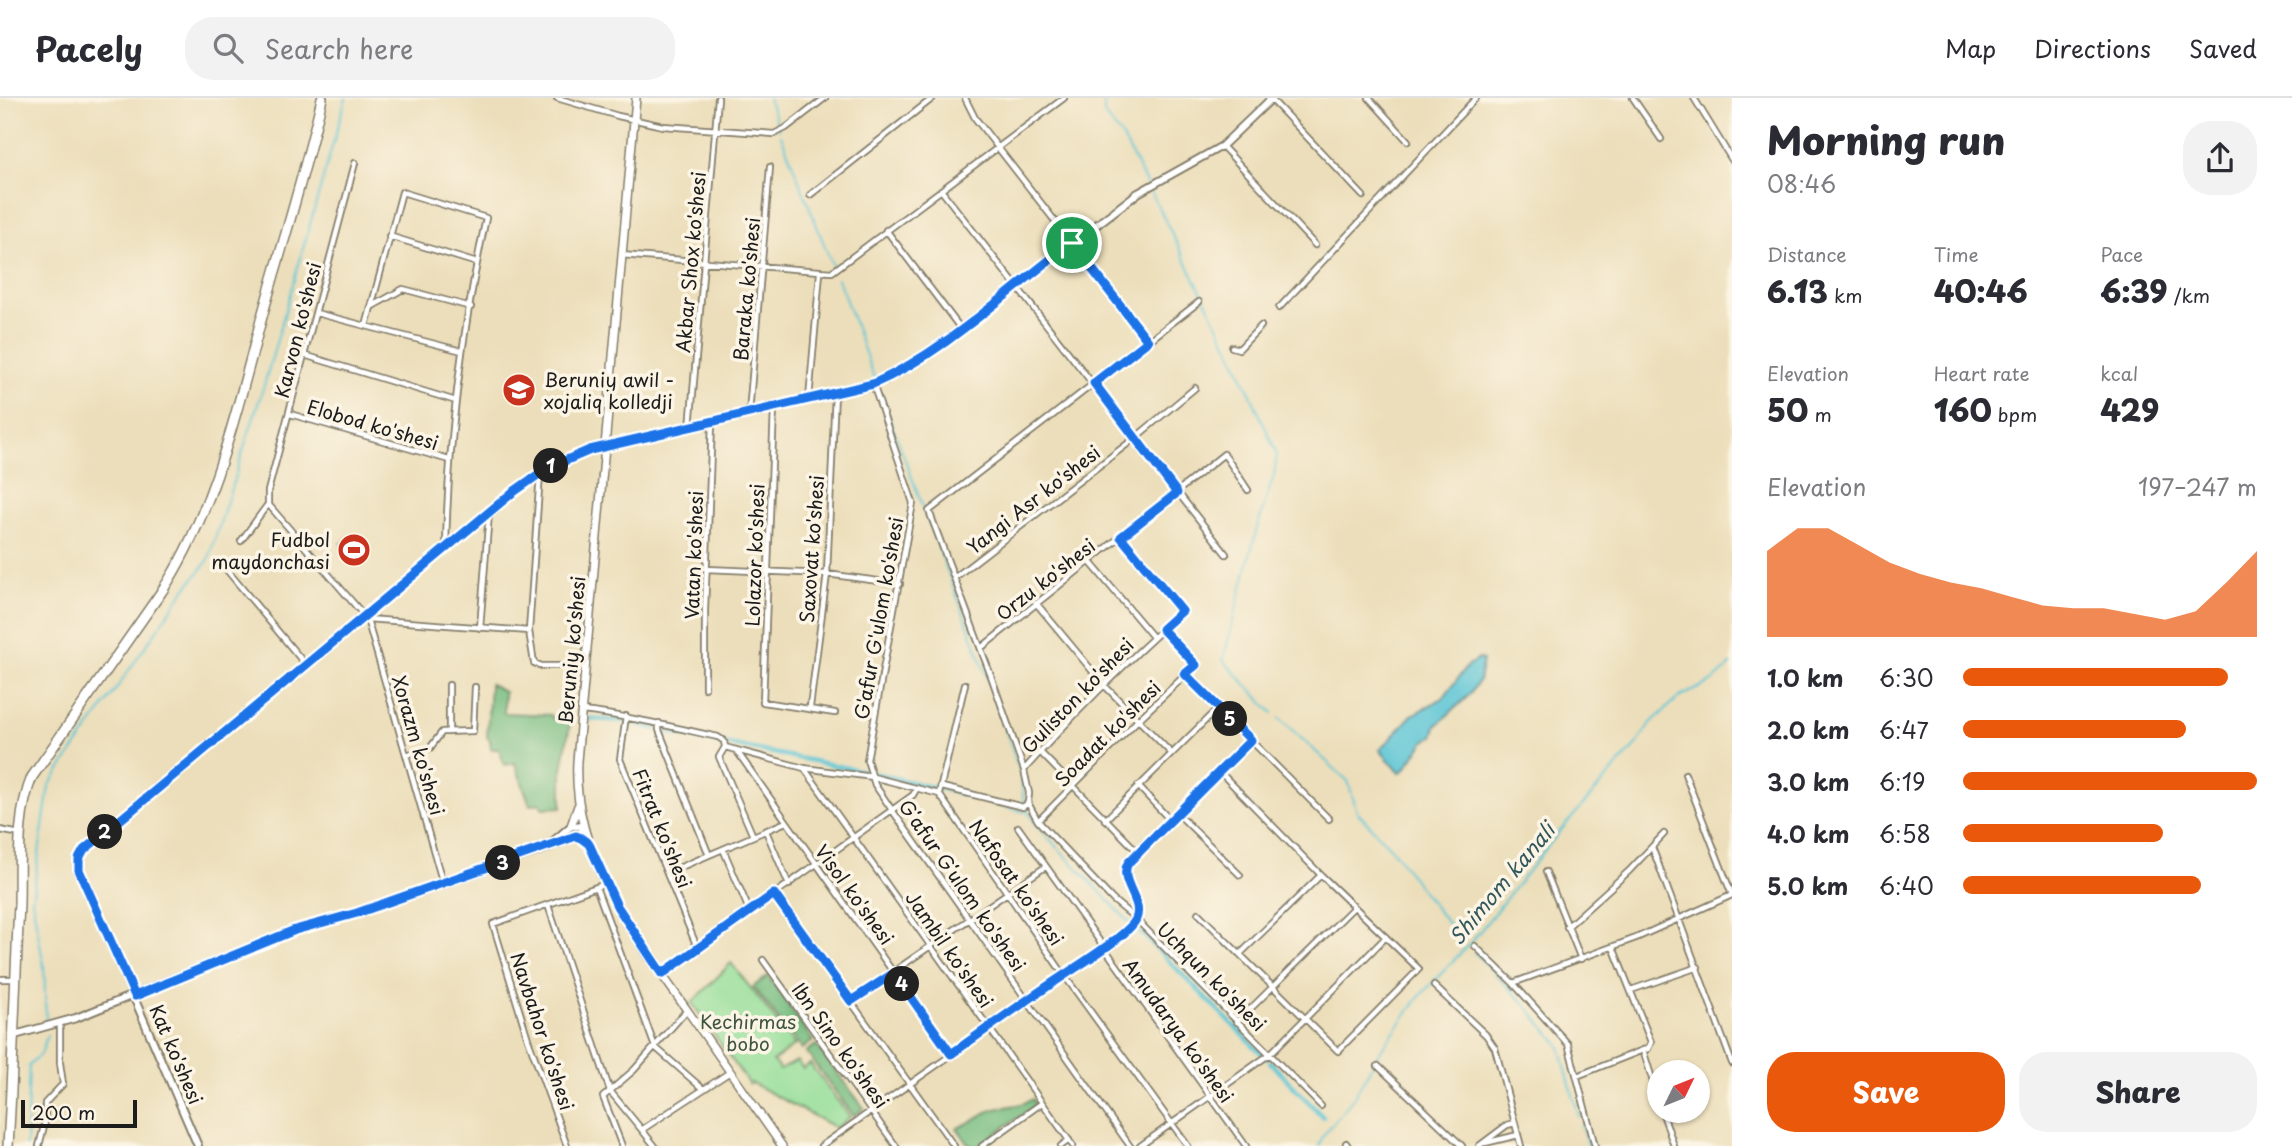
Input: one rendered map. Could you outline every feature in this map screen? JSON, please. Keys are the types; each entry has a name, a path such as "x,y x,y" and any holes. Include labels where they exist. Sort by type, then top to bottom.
{"highway":[{"path":"8,1146 26,798 33,777 168,583 184,554 237,408 322,98"}],"main road":[{"name":"Beruniy ko'shesi","path":"636,98 576,784 578,805 583,827 605,884 626,922 782,1146"},
{"path":"570,826 578,805"},
{"path":"576,836 589,844"}],"street":[{"path":"557,98 663,126 774,134 825,98"},
{"name":"Akbar Shox ko'shesi","path":"690,428 718,98"},
{"path":"810,195 933,98"},
{"path":"965,98 975,118 1148,341"},
{"path":"621,256 832,272 1064,98"},
{"path":"1272,98 1363,196"},
{"name":"Kat ko'shesi","path":"198,1146 79,870 79,859 84,850 305,664 540,473 565,460 604,447 873,384 902,371 1142,191 1222,146 1272,98"},
{"path":"1369,98 1408,141"},
{"path":"1279,308 1476,98"},
{"path":"1633,98 1661,139"},
{"path":"1694,98 1732,160"},
{"path":"1222,146 1315,245"},
{"name":"Karvon ko'shesi","path":"268,503 268,491 355,163"},
{"name":"Baraka ko'shesi","path":"749,413 771,167"},
{"path":"941,190 1226,554"},
{"path":"366,326 402,192 486,218 462,351 449,460 446,548"},
{"path":"886,230 961,329"},
{"path":"389,236 477,263"},
{"path":"809,399 820,273"},
{"path":"370,308 403,289 471,307"},
{"path":"942,787 1023,807 1028,803 1029,793 1024,770 929,511 1199,302"},
{"path":"316,313 462,351"},
{"path":"1232,346 1239,349 1261,326"},
{"path":"304,355 456,401"},
{"name":"G'afur G'ulom ko'shesi","path":"873,384 913,503 867,760 873,777"},
{"name":"Yangi Asr ko'shesi","path":"954,578 1135,438 1195,388"},
{"name":"Saxovat ko'shesi","path":"810,708 827,574 835,393"},
{"name":"Lolazor ko'shesi","path":"774,408 763,702 810,708"},
{"name":"Elobod ko'shesi","path":"290,414 449,460"},
{"name":"Vatan ko'shesi","path":"705,688 706,569 712,423"},
{"name":"Orzu ko'shesi","path":"981,648 1224,454 1248,490"},
{"path":"540,473 529,631 534,663 542,666 586,666"},
{"path":"241,541 268,503 365,617 529,631"},
{"path":"480,628 490,512"},
{"name":"Guliston ko'shesi","path":"1024,770 1104,685 1182,611 1121,537"},
{"path":"1090,562 1153,637"},
{"path":"226,569 305,664"},
{"path":"706,569 827,574 900,584"},
{"path":"1037,603 1104,685 1171,753"},
{"name":"Xorazm ko'shesi","path":"365,617 443,884"},
{"name":"Soadat ko'shesi","path":"1038,821 1196,665 1162,629"},
{"path":"1185,674 1329,819"},
{"path":"725,747 804,768 873,777 939,794 965,684"},
{"path":"449,685 449,732"},
{"path":"406,755 430,748 442,732 473,731 475,687"},
{"path":"1105,820 1219,707"},
{"path":"810,708 835,713"},
{"path":"582,711 626,716 718,737 724,741 725,747 719,757 753,836"},
{"name":"Fitrat ko'shesi","path":"626,716 620,759 698,948"},
{"path":"659,723 659,730 709,855"},
{"path":"821,1146 1103,949 1131,926 1136,919 1136,909 1125,876 1128,863 1251,740"},
{"name":"Visol ko'shesi","path":"736,750 951,1054"},
{"path":"1040,752 1138,852"},
{"name":"Jambil ko'shesi","path":"804,768 1073,1146"},
{"path":"1140,1146 1270,1054 1387,937 1321,875 1220,772"},
{"path":"1513,983 1613,947 1732,895 1685,774"},
{"name":"Gʻafur Gʻulom ko'shesi","path":"873,777 892,810 1130,1146"},
{"path":"1138,786 1171,821"},
{"path":"662,974 913,795 917,788"},
{"name":"Nafosat ko'shesi","path":"939,794 1064,975 1188,1146"},
{"name":"Uchqun ko'shesi","path":"1028,803 1038,821 1113,900 1136,919 1321,1106"},
{"path":"1178,814 1240,874"},
{"path":"667,873 786,821"},
{"path":"549,846 570,826 583,827"},
{"path":"15,1035 60,1024 135,996 295,930 357,913 549,846 576,836 583,827"},
{"name":"Amudarya ko'shesi","path":"1018,827 1246,1146"},
{"path":"0,830 22,835"},
{"path":"766,831 789,885"},
{"path":"1567,928 1629,871 1664,834"},
{"path":"1652,847 1732,1063"},
{"path":"723,849 749,910"},
{"path":"851,1001 1045,867"},
{"path":"1546,872 1581,959"},
{"path":"1240,954 1321,875"},
{"path":"605,884 548,905 610,1091 655,1146"},
{"path":"596,887 655,1047 703,1089"},
{"path":"774,894 954,1146"},
{"name":"Navbahor ko'shesi","path":"548,905 493,924 528,1039 567,1146"},
{"path":"1237,1022 1354,907"},
{"name":"Uchqun ko'shesi","path":"1198,913 1338,1051 1419,969 1387,937"},
{"path":"1475,946 1568,1044 1595,1146"},
{"path":"1577,1076 1648,1049 1651,1042 1613,947"},
{"name":"Ibn Sino ko'shesi","path":"763,960 896,1146"},
{"path":"1630,990 1698,967"},
{"path":"0,979 16,979"},
{"path":"1434,986 1486,1035 1495,1048 1521,1146"},
{"path":"622,1146 603,1097 634,1070 687,1010"},
{"path":"39,1146 45,1122 45,1103 64,1084 60,1063 60,1024"},
{"path":"1643,1050 1647,1063"},
{"path":"1378,1066 1462,1146"},
{"path":"643,1129 730,1072"},
{"path":"982,1146 1042,1102"},
{"path":"1480,1145 1507,1125 1515,1123"},
{"path":"1666,1124 1674,1146"},
{"path":"1480,1145 1518,1135"},
{"path":"1061,1146 1069,1140"}],"green space":[{"name":"Fudbol maydonchasi","path":"350,536 368,556 358,565 341,544"},
{"path":"490,684 504,691 504,713 551,715 552,718 571,719 562,769 562,807 542,808 540,803 530,805 515,763 504,765 499,749 491,749 487,737"},
{"name":"Kechirmas bobo","path":"731,963 795,1045 773,1061 780,1070 797,1061 803,1069 810,1064 850,1117 836,1128 752,1083 749,1084 692,1003"},
{"path":"768,976 813,1041 802,1049 753,987"},
{"path":"816,1045 864,1108 854,1116 806,1052"},
{"path":"1033,1099 1036,1105 978,1146 970,1146 957,1128 998,1108"}],"water":[{"path":"1479,659 1483,660 1479,681 1468,696 1436,726 1433,736 1424,742 1400,773 1380,750 1412,715 1443,698 1468,665"}],"waterway":[{"path":"46,1021 44,966 32,900 49,786 186,588 208,561 265,382 346,98"},
{"path":"768,98 779,129"},
{"path":"1104,98 1104,114 1123,138 1147,185"},
{"path":"781,135 833,267"},
{"path":"1150,190 1233,355 1277,454 1274,475 1257,528 1223,660 1273,713"},
{"path":"838,279 875,380"},
{"path":"877,386 977,649 1020,772 1024,803"},
{"name":"Shimom kanali","path":"1319,1146 1323,1136 1354,1097 1380,1051 1419,997 1472,941 1561,830 1637,744 1649,725 1678,698 1713,681 1732,664"},
{"path":"1279,718 1348,781 1357,812 1395,853 1459,937"},
{"path":"591,719 624,721"},
{"path":"631,722 656,729"},
{"path":"663,731 722,743"},
{"path":"728,744 868,772"},
{"path":"874,773 939,789"},
{"path":"943,790 1025,812"},
{"path":"1026,808 1036,825 1130,923"},
{"path":"1135,927 1266,1058"},
{"path":"1474,952 1559,1044 1579,1117"},
{"path":"26,1146 29,1066 42,1052 47,1035"},
{"path":"1270,1062 1323,1117"},
{"path":"1581,1125 1589,1146"}],"place":[{"name":"Beruniy awil - xojaliq kolledji","path":"519,390"},
{"name":"Fudbol maydonchasi","path":"354,550"}],"route":[{"path":"1072,243 1148,341 1094,383 1177,493 1121,537 1182,611 1162,629 1196,665 1185,674 1251,740 1128,863 1125,876 1136,909 1136,919 1103,949 951,1054 894,973 851,1001 774,894 662,974 617,906 589,844 576,836 357,913 295,930 135,996 79,870 79,859 84,850 512,493 546,469 590,450 873,384 902,371 931,351 1072,243"}]}
